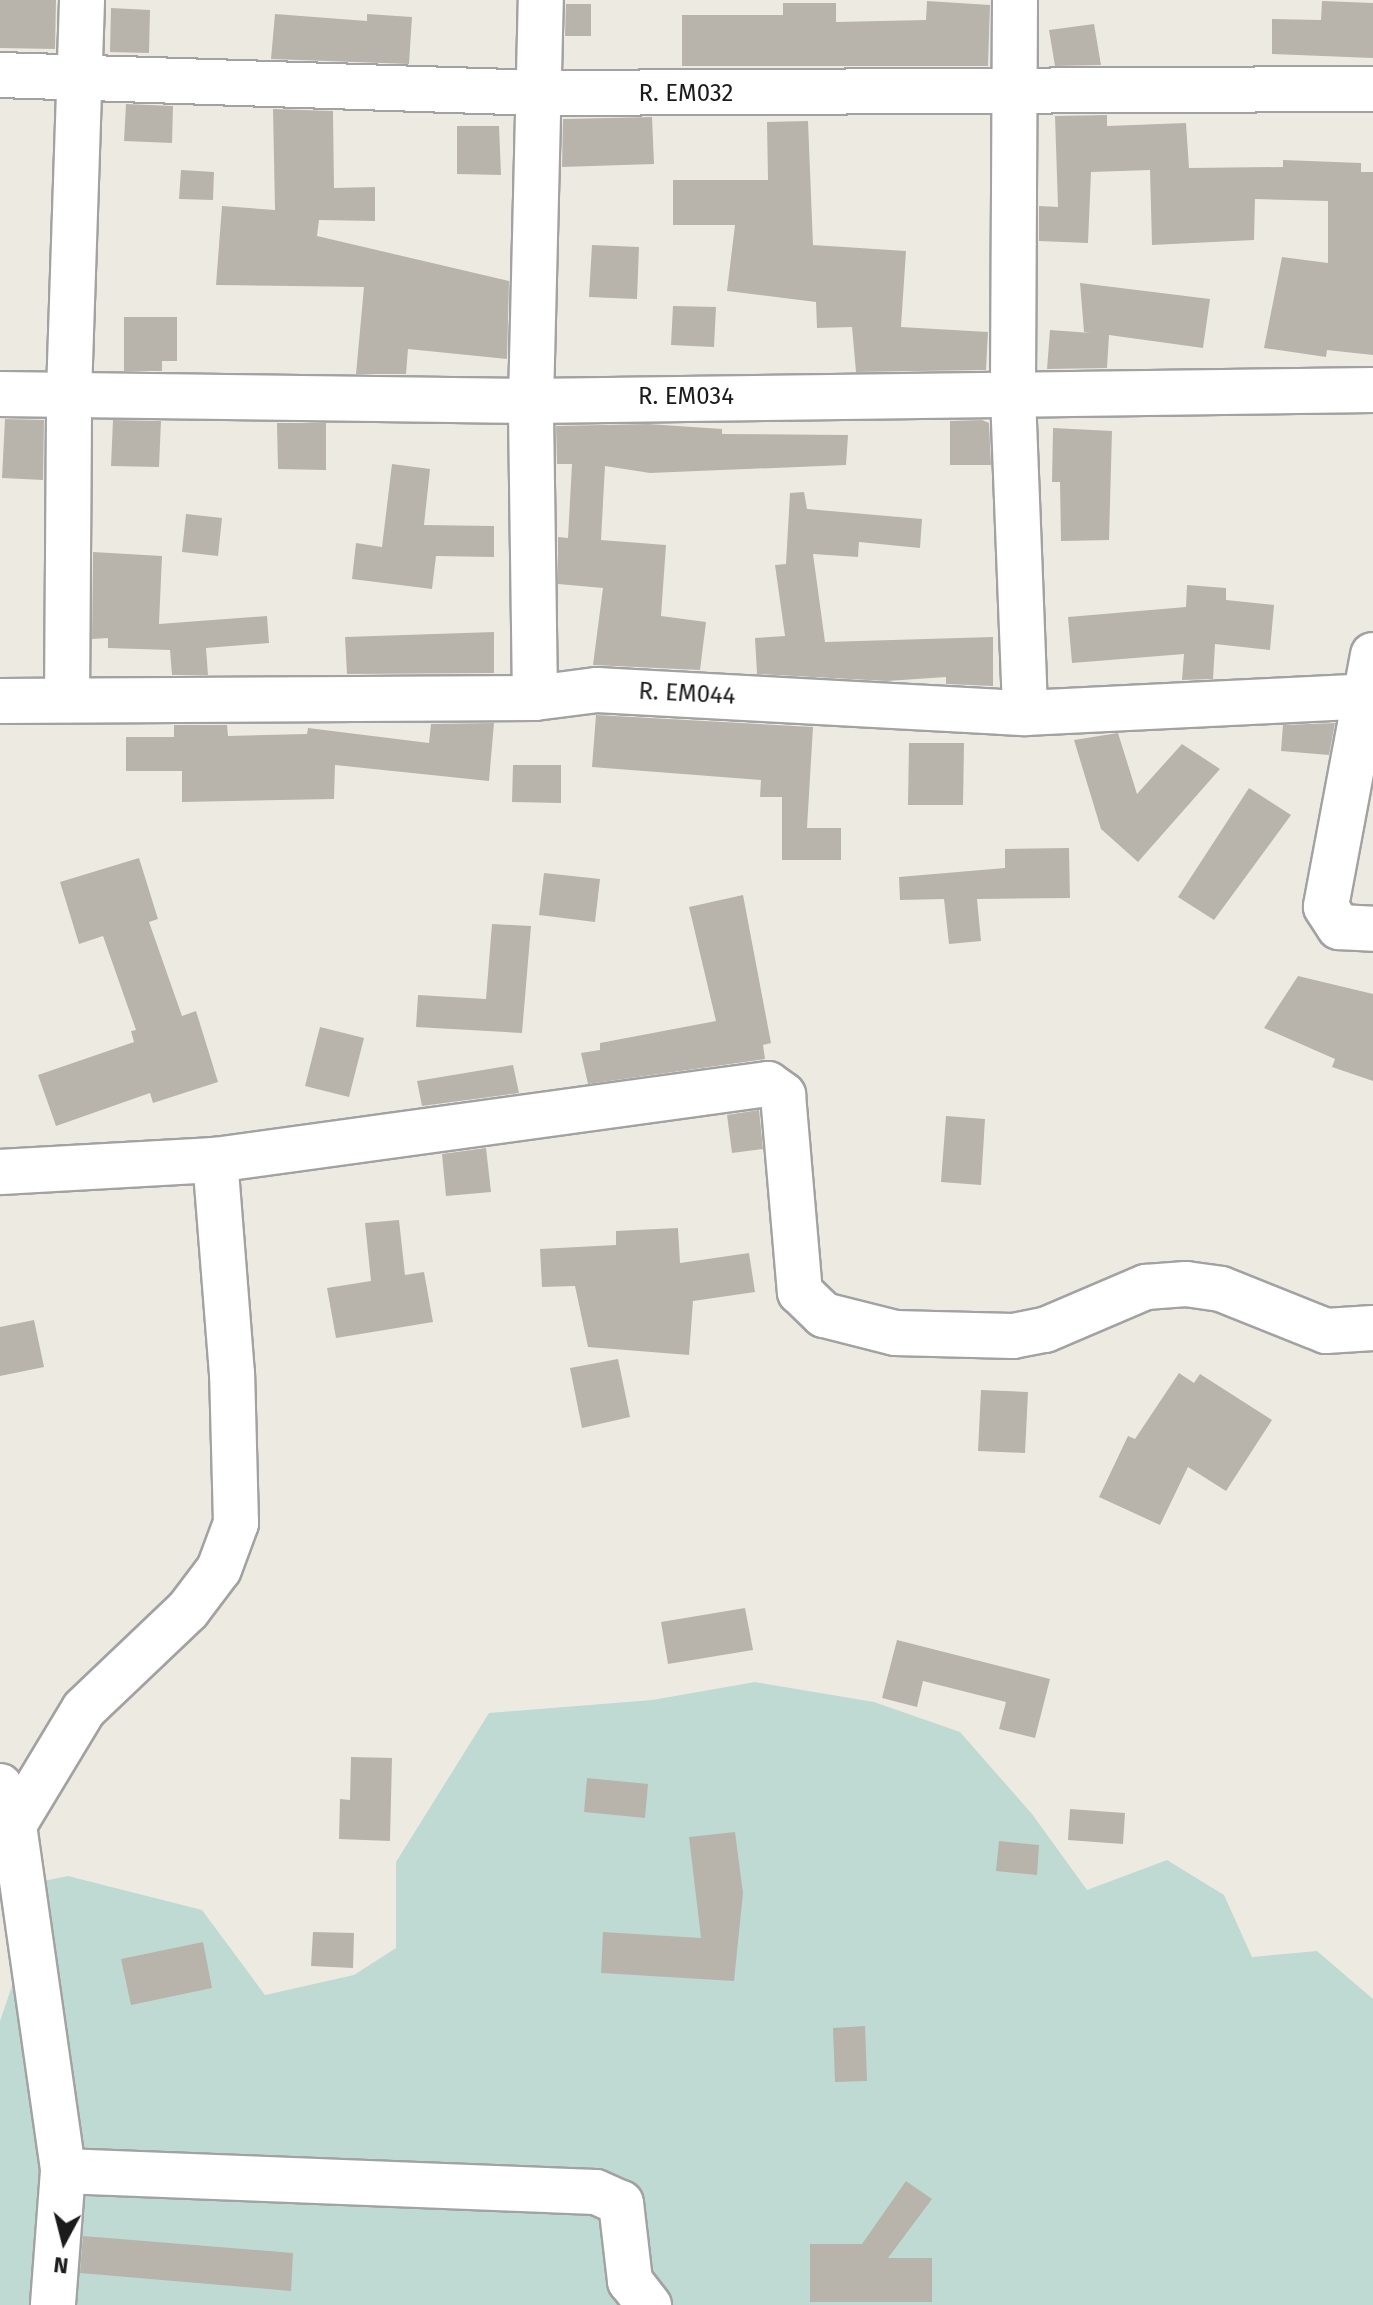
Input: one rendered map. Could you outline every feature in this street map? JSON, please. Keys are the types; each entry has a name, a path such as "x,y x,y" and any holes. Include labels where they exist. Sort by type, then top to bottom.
{"street":[{"path":"67,700 69,393 82,0"},
{"path":"535,698 531,401 541,0"},
{"path":"1015,0 1012,94 1013,396 1025,713"},
{"name":"R. EM032","path":"0,75 81,75 540,93 1012,94 1373,89"},
{"name":"R. EM034","path":"0,394 531,401 1013,396 1148,390 1373,390"},
{"path":"1372,683 1326,907 1339,927 1373,929"},
{"name":"R. EM044","path":"0,701 535,698 597,690 1025,713 1372,683"},
{"path":"0,1172 215,1160 768,1084 783,1095 800,1292 824,1315 895,1333 1013,1336 1045,1330 1146,1287 1186,1284 1221,1289 1326,1331 1373,1328"},
{"path":"53,2305 63,2171 7,1805 84,1709 188,1610 219,1569 236,1523 232,1374 215,1160"},
{"path":"63,2171 596,2192 621,2203 630,2281 649,2305"}],"shaded area":[{"path":"755,1682 874,1702 960,1732 1032,1814 1087,1890 1167,1860 1224,1895 1252,1957 1317,1951 1373,1999 1373,2305 0,2305 0,2021 13,1983 0,1890 68,1876 202,1910 265,1995 354,1975 396,1948 396,1862 489,1713 652,1700"}],"building":[{"path":"0,0 56,0 55,49 0,48"},
{"path":"927,1 990,5 988,66 682,66 682,15 783,15 783,3 836,3 836,22 926,20"},
{"path":"1322,1 1373,3 1373,58 1272,54 1272,19 1321,20"},
{"path":"566,4 591,4 591,36 565,36"},
{"path":"111,8 150,10 149,53 110,52"},
{"path":"275,14 367,21 367,14 412,17 409,64 271,59"},
{"path":"1094,24 1101,65 1055,66 1049,30"},
{"path":"126,104 173,106 172,143 124,141"},
{"path":"273,109 333,111 334,188 375,187 375,221 319,220 317,236 509,281 507,359 408,349 406,374 356,374 364,287 216,285 222,206 275,210"},
{"path":"1107,115 1107,126 1186,123 1189,168 1283,167 1283,160 1361,163 1361,172 1373,172 1373,355 1327,350 1326,357 1264,348 1282,257 1328,263 1328,201 1255,199 1254,240 1152,245 1150,170 1091,172 1088,243 1039,241 1039,206 1058,207 1055,116"},
{"path":"652,117 654,164 562,167 563,119"},
{"path":"808,121 813,245 906,251 901,327 988,332 986,370 856,372 852,327 817,328 816,302 727,291 735,225 673,225 673,180 768,180 767,122"},
{"path":"457,126 499,126 501,175 457,174"},
{"path":"181,170 214,172 213,200 179,199"},
{"path":"592,245 639,247 637,299 589,297"},
{"path":"1080,283 1210,299 1203,348 1109,335 1107,368 1047,369 1050,330 1091,333 1084,332"},
{"path":"673,306 716,307 714,347 671,345"},
{"path":"124,317 177,317 177,361 162,361 162,371 124,371"},
{"path":"5,419 44,420 43,480 2,478"},
{"path":"113,420 161,421 159,467 111,466"},
{"path":"982,420 989,423 991,465 950,465 950,421"},
{"path":"277,423 326,423 326,470 278,469"},
{"path":"648,424 722,429 722,434 848,435 846,465 650,473 605,466 601,540 666,545 661,616 706,622 700,670 593,665 603,588 558,584 558,537 568,538 572,464 557,464 556,426"},
{"path":"1053,428 1112,431 1109,540 1061,541 1060,482 1052,482"},
{"path":"392,464 430,469 424,525 494,526 494,557 436,556 432,589 352,579 356,543 382,547"},
{"path":"804,492 807,509 922,519 920,548 859,542 858,557 813,554 825,642 993,637 993,686 946,684 946,677 887,681 757,674 755,638 785,636 775,565 786,564 790,493"},
{"path":"186,514 222,518 218,556 182,552"},
{"path":"93,552 162,556 159,624 267,616 269,643 206,648 208,675 172,675 170,650 108,648 108,638 92,639"},
{"path":"1187,585 1226,588 1226,600 1274,605 1270,650 1215,644 1213,679 1182,680 1184,654 1072,663 1068,617 1186,607"},
{"path":"494,632 494,673 347,674 345,637"},
{"path":"596,715 813,727 807,828 841,828 841,860 782,860 782,797 760,797 761,780 592,767"},
{"path":"494,723 489,781 335,765 334,799 182,802 182,771 126,771 126,737 174,737 174,725 227,725 228,736 307,734 308,728 429,743 431,724"},
{"path":"1335,723 1329,755 1281,751 1283,725"},
{"path":"1118,733 1137,794 1182,744 1220,769 1138,862 1101,829 1074,740"},
{"path":"909,743 964,743 963,805 908,805"},
{"path":"513,765 561,765 561,803 512,802"},
{"path":"1249,788 1291,815 1214,920 1178,897"},
{"path":"1069,848 1070,898 977,899 981,941 949,944 944,899 900,900 899,877 1005,868 1005,849"},
{"path":"139,858 158,919 149,922 182,1016 196,1011 218,1082 153,1103 150,1093 56,1126 38,1075 134,1042 131,1031 136,1030 103,936 79,944 60,882"},
{"path":"544,873 600,879 595,922 539,915"},
{"path":"743,895 771,1043 763,1045 765,1059 588,1084 581,1053 600,1050 600,1043 716,1021 689,907"},
{"path":"492,924 531,926 522,1033 416,1027 418,995 486,999"},
{"path":"1298,976 1373,994 1373,1081 1332,1067 1335,1059 1264,1028"},
{"path":"320,1027 364,1038 349,1097 305,1086"},
{"path":"513,1065 519,1093 422,1106 417,1081"},
{"path":"759,1110 763,1149 732,1153 727,1115"},
{"path":"946,1116 985,1119 981,1185 941,1182"},
{"path":"486,1148 491,1192 446,1196 442,1154"},
{"path":"399,1220 405,1275 424,1272 433,1322 336,1338 327,1288 371,1281 365,1223"},
{"path":"678,1228 680,1263 749,1253 755,1292 693,1301 689,1355 588,1347 575,1286 542,1287 540,1249 616,1245 616,1231"},
{"path":"34,1320 44,1367 0,1376 0,1327"},
{"path":"618,1359 630,1417 582,1428 570,1368"},
{"path":"1179,1373 1194,1383 1200,1374 1272,1420 1226,1491 1188,1467 1160,1525 1099,1497 1128,1436 1135,1439"},
{"path":"981,1390 1028,1392 1025,1453 978,1451"},
{"path":"745,1608 753,1650 668,1664 661,1622"},
{"path":"897,1640 1050,1679 1035,1738 999,1729 1006,1702 923,1681 917,1707 882,1698"},
{"path":"351,1757 392,1758 390,1841 339,1839 340,1799 350,1800"},
{"path":"587,1778 648,1784 645,1818 584,1812"},
{"path":"1070,1809 1125,1813 1123,1844 1068,1840"},
{"path":"735,1832 743,1893 734,1981 601,1973 603,1932 701,1938 689,1837"},
{"path":"999,1841 1039,1845 1037,1875 996,1871"},
{"path":"313,1932 354,1933 353,1968 311,1966"},
{"path":"203,1942 212,1988 131,2005 121,1959"},
{"path":"865,2026 867,2081 835,2082 833,2028"},
{"path":"906,2181 932,2199 888,2258 932,2258 932,2302 810,2302 810,2244 862,2244"},
{"path":"83,2236 293,2253 291,2291 80,2273"}]}
